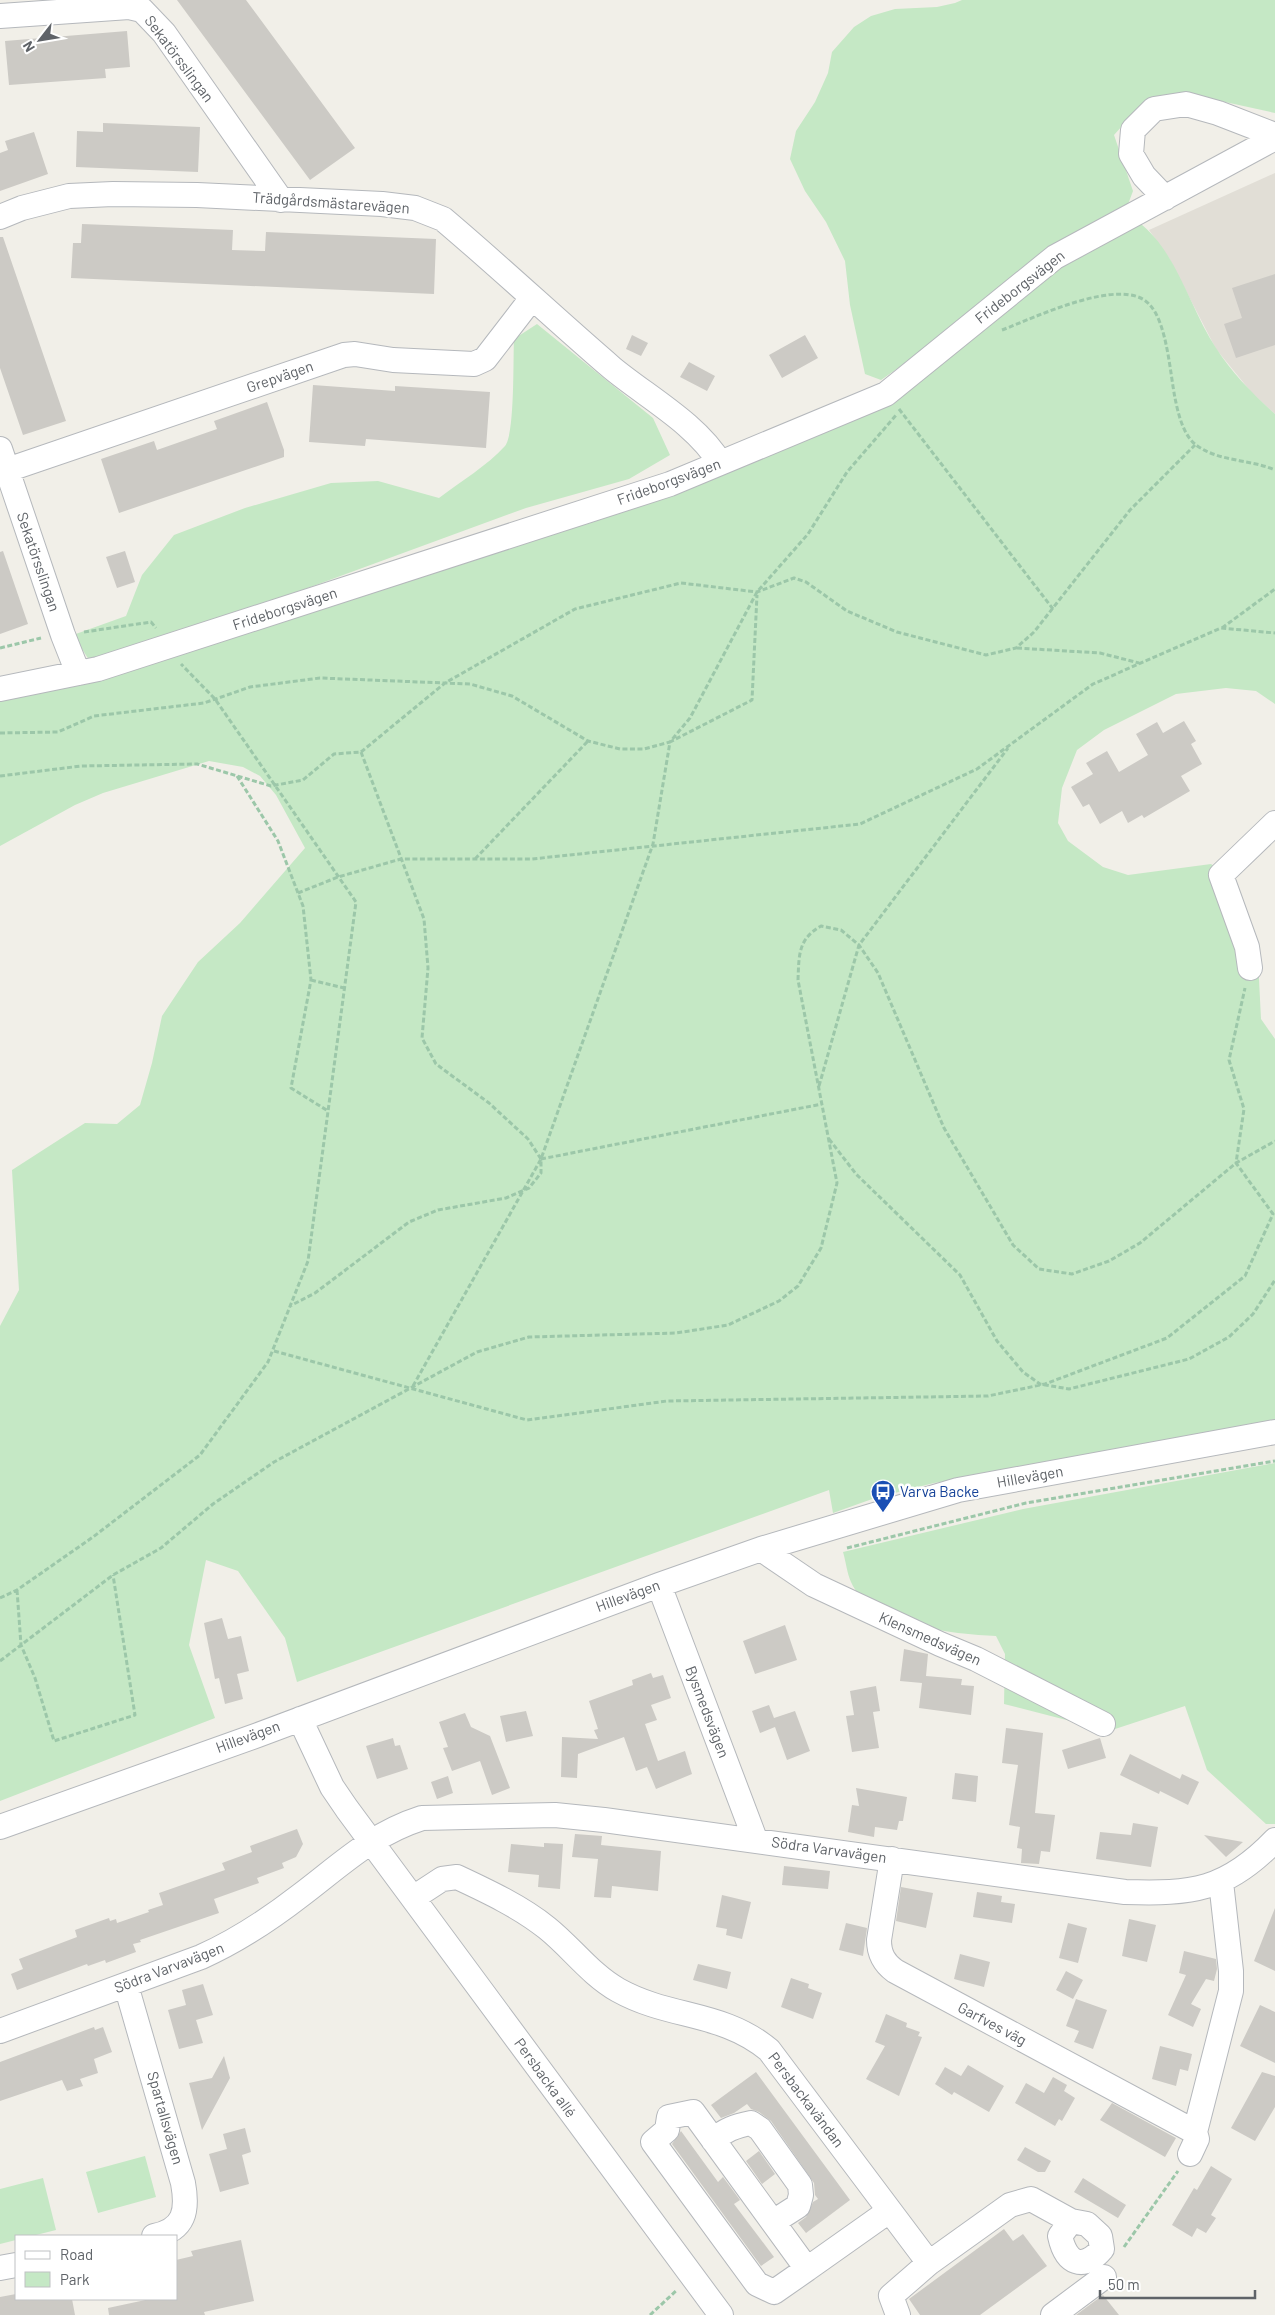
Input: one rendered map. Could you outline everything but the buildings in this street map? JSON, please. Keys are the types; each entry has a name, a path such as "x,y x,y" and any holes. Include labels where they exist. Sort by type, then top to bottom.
{"street":[{"name":"Sekatörsslingan","path":"0,16 128,7 142,10 164,33 281,200"},
{"path":"1165,198 1144,176 1132,154 1133,130 1154,109 1186,104 1218,113 1275,137"},
{"name":"Frideborgsvägen","path":"0,689 98,669 670,484 720,463 893,402 1055,256 1275,137"},
{"name":"Trädgårdsmästarevägen","path":"0,217 22,208 69,196 113,194 197,195 382,204 415,208 443,219 614,370 663,406 711,448 720,463"},
{"name":"Grepvägen","path":"3,460 344,355 355,354 393,360 474,364 486,359 532,298"},
{"name":"Sekatörsslingan","path":"3,460 63,635 78,673"},
{"path":"1250,968 1247,947 1221,875 1275,823"},
{"name":"Hillevägen","path":"0,1827 761,1549 958,1490 1275,1432"},
{"name":"Klensmedsvägen","path":"761,1549 814,1585 976,1659 1103,1724"},
{"name":"Bysmedsvägen","path":"659,1585 755,1840"},
{"path":"300,1719 332,1787 371,1841"},
{"name":"Södra Varvavägen","path":"0,2031 201,1957 230,1944 301,1896 371,1841 422,1818 555,1815 755,1840 1125,1892 1179,1892 1221,1882 1260,1854 1275,1840"},
{"name":"Persbacka allé","path":"371,1841 721,2315"},
{"name":"Garfves väg","path":"892,1859 878,1940 879,1950 887,1965 1192,2143"},
{"name":"Persbackavändan","path":"412,1898 442,1879 457,1877 537,1920 556,1936 584,1965 617,1989 652,2006 732,2026 756,2039 769,2050 929,2263"},
{"path":"1192,2143 1231,1991 1231,1971 1221,1882"},
{"name":"Spartallsvägen","path":"126,1985 184,2183 186,2202 179,2224 170,2231 157,2235"},
{"path":"807,2269 694,2112 669,2117 668,2130 653,2142 757,2284 774,2292 807,2269 889,2211"},
{"path":"713,2140 728,2129 751,2123 760,2129 800,2186 801,2196 798,2206 773,2222"},
{"path":"898,2315 891,2296 929,2263 1010,2205 1030,2199 1071,2221"},
{"path":"0,2268 15,2265"},
{"path":"1053,2315 1104,2277"}],"path":[{"path":"999,331 1083,300 1110,294 1136,295 1150,304 1161,324 1182,426 1195,445 1219,457 1261,464 1275,470"},
{"path":"893,402 907,404"},
{"path":"412,1387 541,1159 653,844 670,742 690,718 757,592 808,534 893,402"},
{"path":"893,402 1052,609"},
{"path":"1016,648 1034,632 1130,510 1195,445"},
{"path":"0,776 82,766 197,764 275,786 303,780 334,754 361,752 445,683 575,609 681,583 757,592 794,578 806,582 847,611 897,632 986,655 1016,648 1100,653 1140,663"},
{"path":"298,893 338,877 401,859 532,859 653,844 860,824 977,769 1094,684 1221,628 1275,589"},
{"path":"0,732 58,732 94,716 204,703 250,686 320,678 470,684 512,696 588,741 620,749 644,749 670,742 752,700 757,592"},
{"path":"0,648 28,640 151,622 176,659 215,699 356,902 308,1261 268,1362 200,1455 93,1537 17,1590 0,1598"},
{"path":"1221,628 1275,633"},
{"path":"475,859 588,741"},
{"path":"819,1086 859,945 1010,744"},
{"path":"290,1306 315,1293 409,1222 438,1210 506,1198 529,1188 541,1173 541,1159 528,1140 489,1103 436,1064 422,1038 428,968 424,919 361,752"},
{"path":"236,776 278,841 303,906 311,980 291,1088 328,1111"},
{"path":"0,1661 113,1575 161,1548 213,1504 274,1462 477,1352 529,1337 676,1332 728,1325 779,1301 798,1286 821,1248 837,1183 798,980 799,955 808,934 821,926 841,930 859,945 878,973 944,1128 1013,1245 1039,1269 1072,1274 1109,1261 1140,1244 1236,1163 1275,1141"},
{"path":"274,1351 527,1420 666,1401 988,1396 1044,1384 1167,1338 1245,1276 1273,1214 1236,1163 1244,1109 1229,1060 1250,968"},
{"path":"311,980 344,988"},
{"path":"541,1159 822,1104"},
{"path":"828,1138 856,1174 960,1275 998,1341 1023,1372 1040,1384 1069,1389 1189,1359 1229,1337 1253,1314 1275,1280"},
{"path":"841,1550 1026,1503 1275,1461"},
{"path":"17,1590 21,1645 35,1678 54,1741 135,1715 113,1575"},
{"path":"1104,2277 1192,2143"},
{"path":"650,2315 682,2286"}],"shaded area":[{"path":"1275,173 1275,414 1252,393 1216,349 1169,258 1149,230"}],"green space":[{"path":"962,0 1275,0 1275,113 1184,93 1131,116 1114,135 1133,191 1127,207 881,380 865,374 850,305 845,261 826,222 805,191 790,159 796,131 815,102 828,73 832,52 854,27 871,16 895,9 937,7"},
{"path":"1138,222 1163,248 1173,263 1207,332 1222,357 1243,383 1275,414 1275,704 1256,691 1226,688 1176,694 1104,730 1077,750 1062,788 1058,823 1068,841 1103,867 1128,875 1211,864 1231,878 1258,959 1261,1019 1275,1039 1275,1422 934,1483 875,1498 833,1513 829,1490 297,1682 285,1638 238,1571 206,1560 189,1645 215,1718 0,1801 0,1326 19,1290 12,1170 85,1123 117,1124 140,1105 152,1063 162,1016 198,962 240,923 305,848 276,795 260,776 243,767 209,761 103,793 75,805 0,846 0,699 890,403 939,366 1068,257"},
{"path":"537,324 653,418 670,455 629,479 526,508 144,648 91,663 73,635 126,616 142,575 174,535 245,508 331,483 378,481 439,498 482,467 505,446 508,439 512,412 514,339"},
{"path":"1275,1463 1275,1824 1266,1824 1207,1770 1185,1706 1109,1731 1004,1704 1005,1654 996,1636 937,1630 894,1618 876,1609 861,1597 848,1575 843,1552 1023,1509"},
{"path":"145,2156 156,2197 98,2213 86,2172"},
{"path":"43,2178 56,2230 36,2235 15,2235 15,2240 0,2244 0,2189"}],"place":[{"name":"Varva Backe","path":"883,1513"}]}
